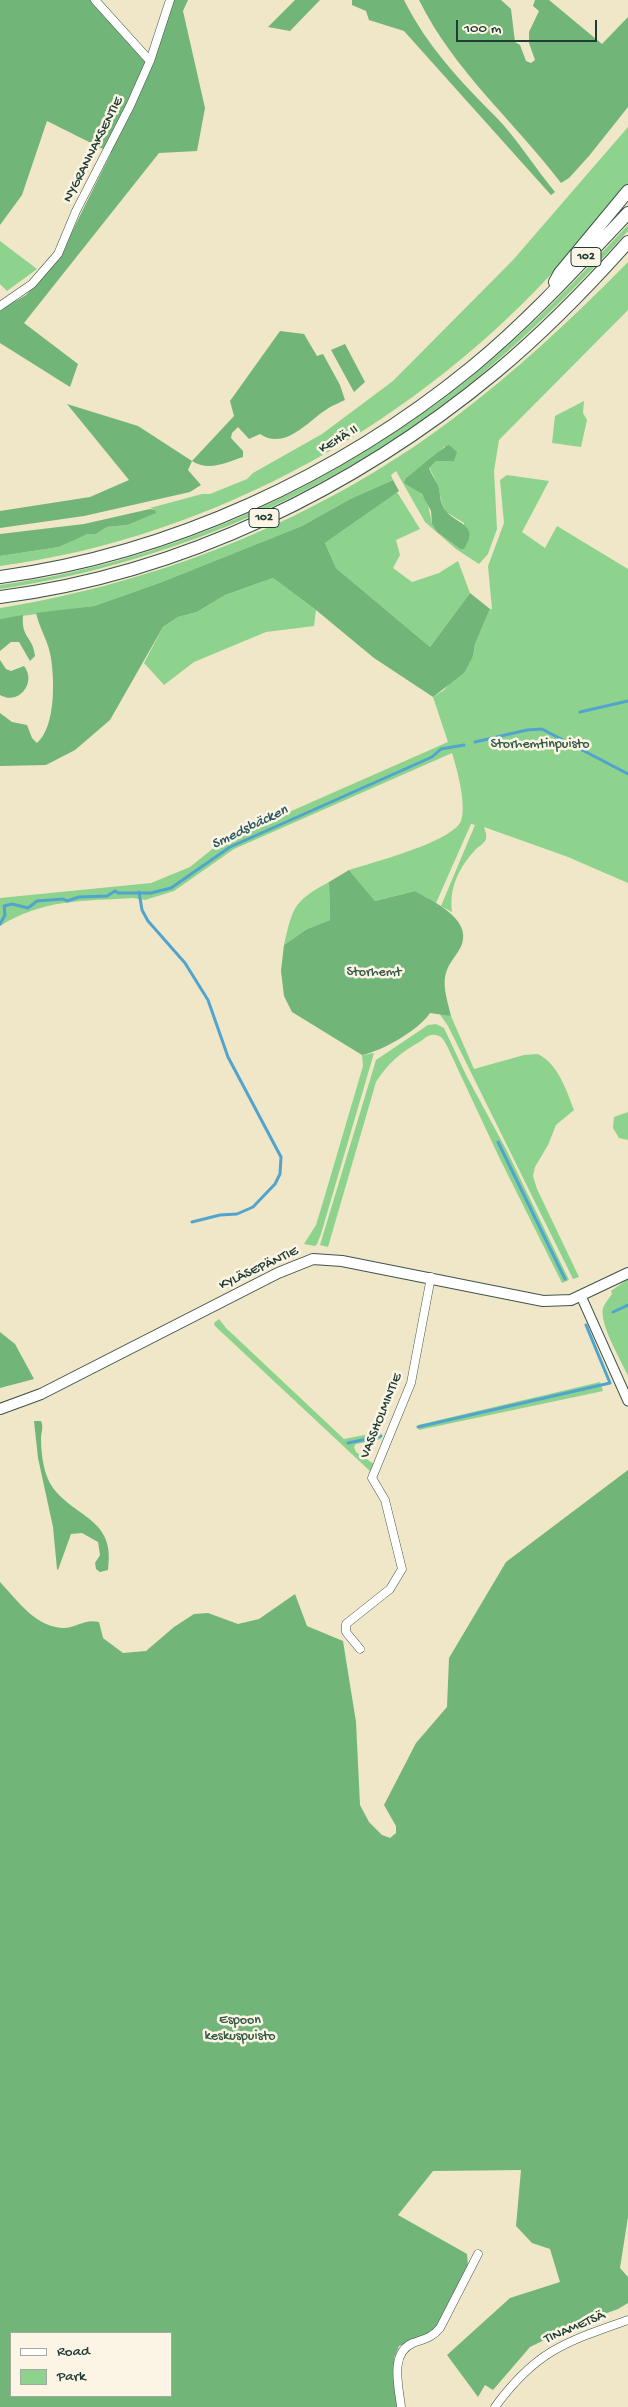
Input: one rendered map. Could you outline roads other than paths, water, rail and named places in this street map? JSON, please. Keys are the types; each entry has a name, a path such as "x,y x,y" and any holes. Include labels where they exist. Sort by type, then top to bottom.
{"highway":[{"path":"544,302 560,273 628,191"},
{"name":"KEHÄ II","path":"0,577 61,565 138,545 209,520 279,490 335,461 410,413 472,367 544,302 628,213"},
{"name":"102","path":"0,597 64,586 174,555 240,529 298,503 368,464 426,426 497,372 568,306 628,242"}],"main road":[{"name":"KYLÄSEPÄNTIE","path":"0,1409 41,1394 278,1273 308,1261 327,1260 431,1277 544,1301 566,1301 581,1296 628,1273"}],"street":[{"path":"94,0 150,61"},
{"name":"NYGRANNAKSENTIE","path":"0,306 32,284 58,254 76,211 130,106 150,61 170,0"},
{"name":"VASSHOLMINTIE","path":"360,1649 346,1632 346,1624 390,1589 402,1569 385,1500 372,1478 411,1383 431,1277"},
{"path":"581,1296 628,1401"},
{"path":"401,2407 398,2361 401,2351 413,2343 430,2338 440,2328 478,2254"},
{"name":"TINAMETSÄ","path":"495,2407 511,2384 538,2359 582,2336 628,2320"}],"waterway":[{"path":"580,712 628,701"},
{"name":"Smedsbäcken","path":"475,742 527,730 542,729 628,774"},
{"name":"Smedsbäcken","path":"0,924 5,915 4,906 12,904 28,908 37,901 63,899 67,901 79,897 107,896 115,891 118,893 151,893 171,888 230,847 432,757 441,749 464,745"},
{"path":"139,892 142,910 148,921 185,963 208,1000 228,1057 281,1157 280,1174 275,1184 253,1207 237,1214 220,1215 192,1222"},
{"path":"498,1142 565,1279"},
{"path":"613,1312 628,1305"},
{"path":"418,1427 610,1383 586,1325"},
{"path":"348,1443 381,1436"}],"park label":[{"name":"Storhemtinpuisto","path":"540,745"},
{"name":"Storhemt","path":"374,973"},
{"name":"Espoon keskuspuisto","path":"240,2029"}]}
